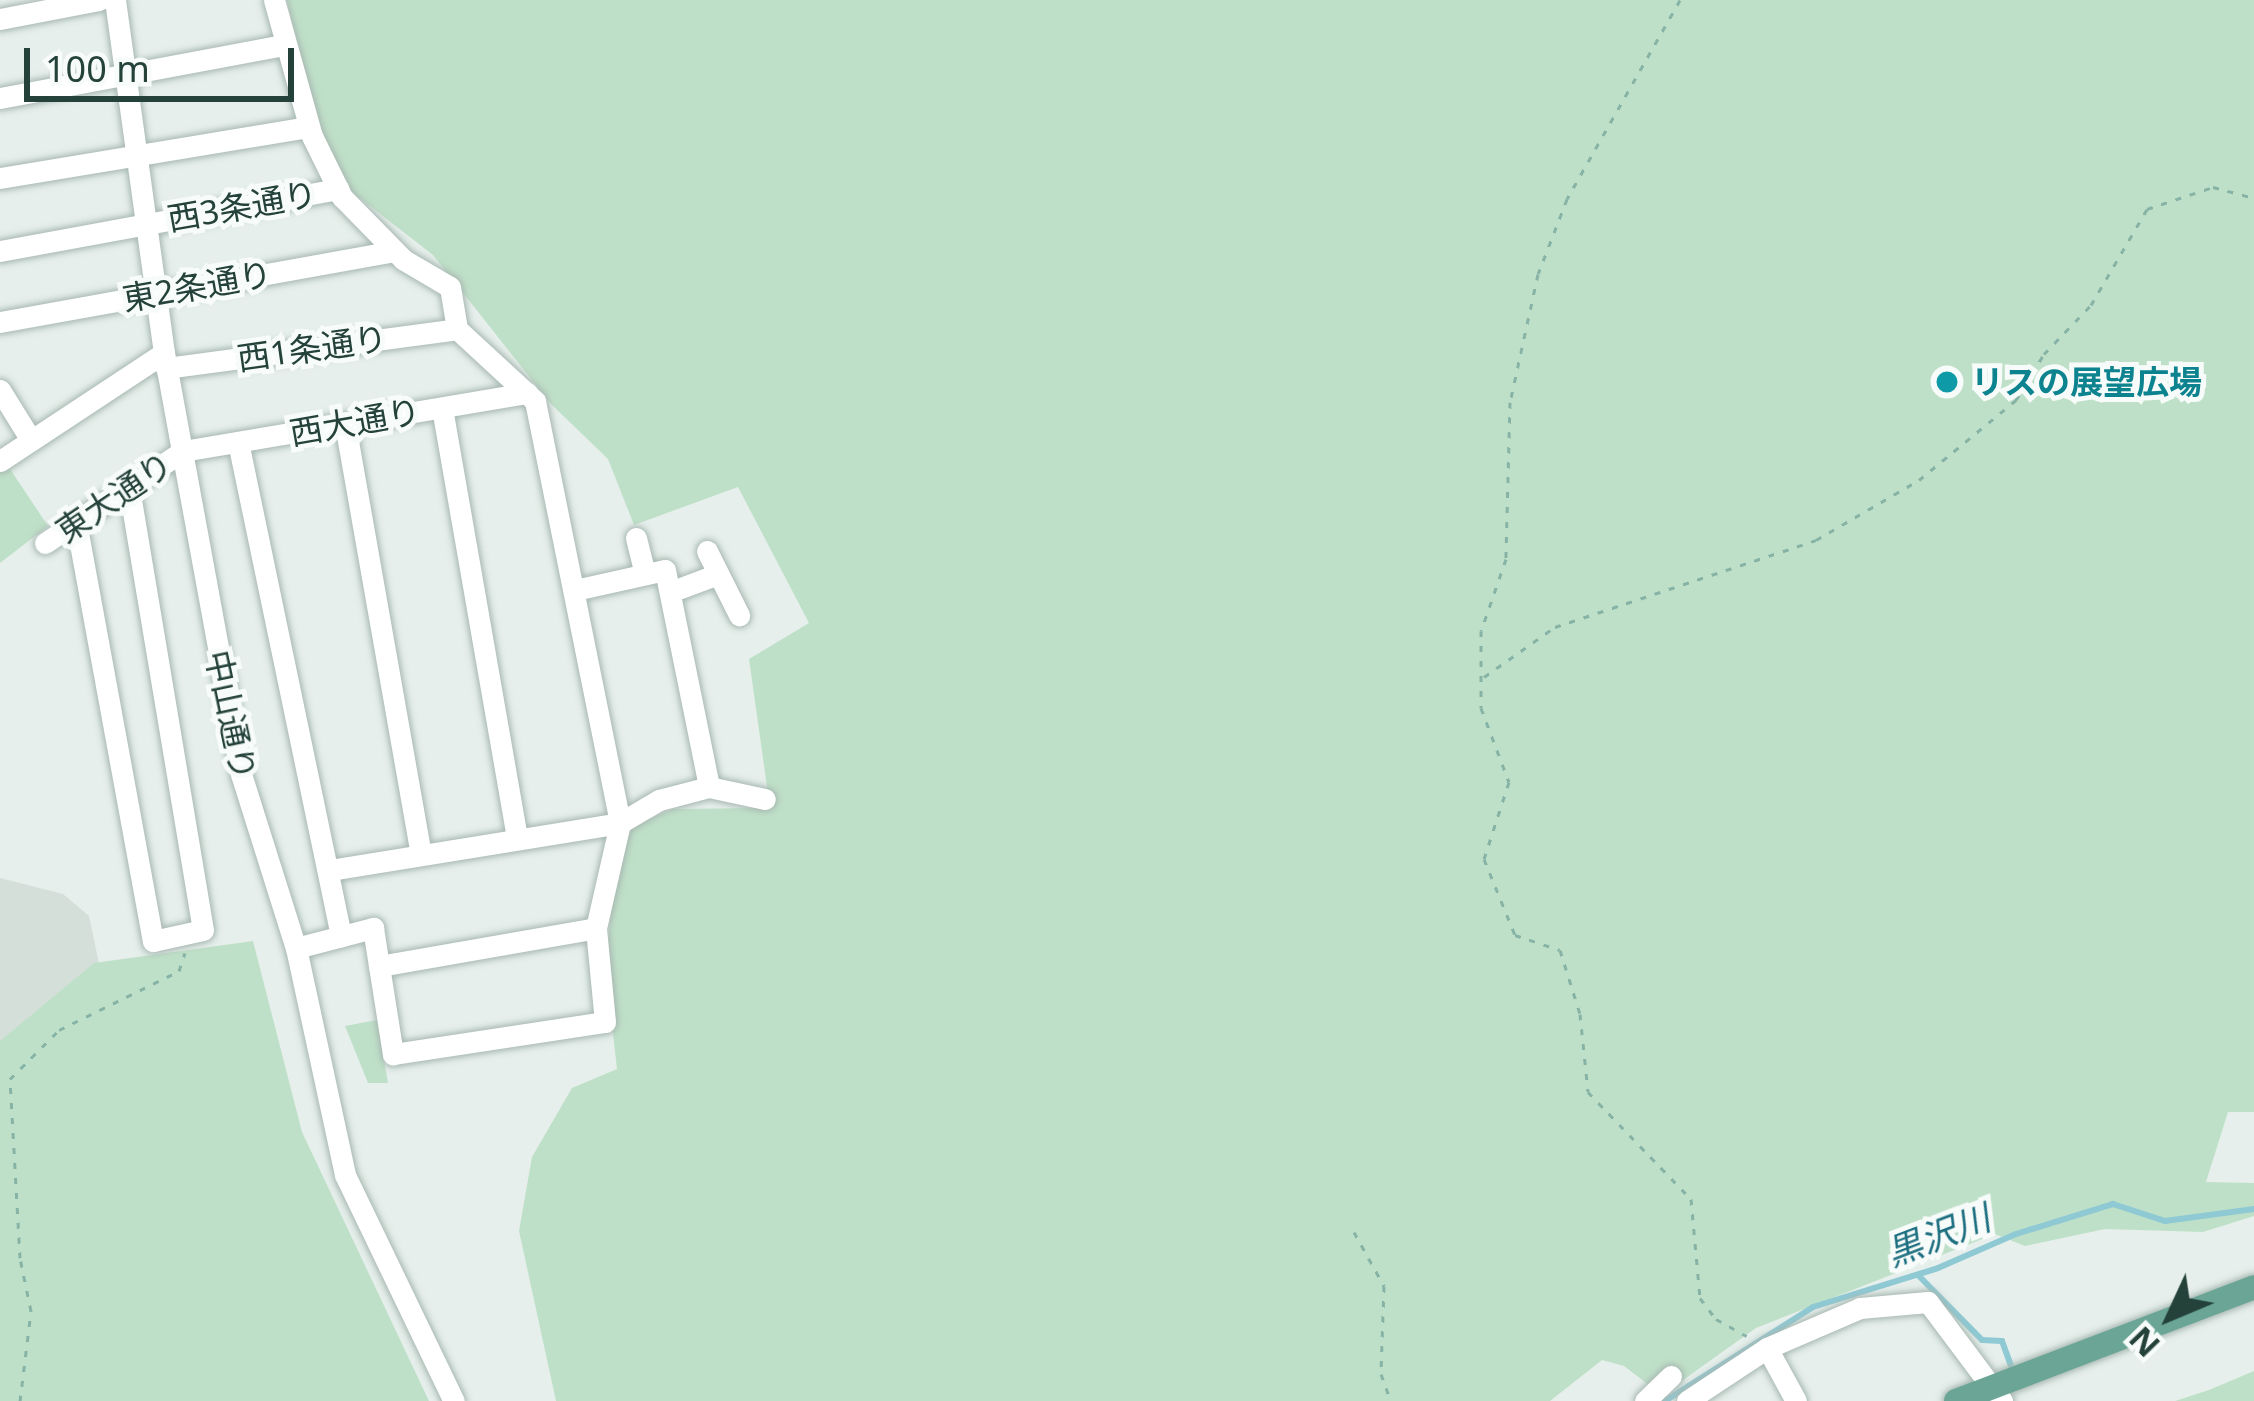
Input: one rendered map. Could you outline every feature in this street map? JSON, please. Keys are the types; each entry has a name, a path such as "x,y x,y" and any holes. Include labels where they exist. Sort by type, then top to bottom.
{"main road":[{"path":"1956,1401 2006,1386 2254,1287"}],"street":[{"path":"0,19 99,0"},
{"name":"中山通り","path":"115,0 165,361 241,774 296,948 345,1175 454,1401"},
{"path":"274,0 309,127 338,189 394,251 450,287 457,329 527,393 574,590 620,823 596,928 605,1022 393,1054 373,928 296,948"},
{"path":"0,98 284,45"},
{"path":"0,178 309,127"},
{"name":"西3条通り","path":"0,251 338,189"},
{"name":"東2条通り","path":"0,322 394,251"},
{"name":"西1条通り","path":"165,361 457,329"},
{"path":"0,461 165,361"},
{"path":"0,390 32,440"},
{"name":"西大通り","path":"183,451 527,393"},
{"path":"442,408 517,836"},
{"path":"345,424 421,854"},
{"path":"238,442 341,936"},
{"name":"東大通り","path":"45,543 183,451"},
{"path":"76,522 153,941 202,930 129,487"},
{"path":"636,538 645,574"},
{"path":"706,551 739,616"},
{"path":"574,590 665,570 709,787"},
{"path":"670,592 718,574"},
{"path":"328,870 620,823 659,800 709,787 765,799"},
{"path":"379,966 596,928"},
{"path":"1687,1401 1767,1348 1860,1308 1928,1302 2006,1386"},
{"path":"1767,1348 1796,1401"},
{"path":"1645,1401 1671,1376"}],"path":[{"path":"1680,0 1567,199 1538,274 1510,403 1509,535 1481,632 1480,708 1509,782 1484,859 1515,935 1560,950 1580,1014 1588,1092 1691,1199 1700,1298 1715,1319 1745,1335"},
{"path":"1483,679 1555,627 1816,540 1919,480 2016,400 2044,354 2091,305 2147,209 2212,188 2254,198"},
{"path":"20,1401 31,1311 20,1258 10,1078 59,1030 178,971 185,934"},
{"path":"1354,1232 1384,1286 1381,1375 1391,1401"}],"shaded area":[{"path":"0,878 63,894 89,916 103,983 0,1051"}],"green space":[{"path":"287,0 2254,0 2254,1112 2228,1112 2206,1182 2254,1183 2254,1216 2203,1232 2105,1229 2025,1246 1995,1234 1756,1328 1662,1395 1624,1366 1602,1360 1550,1401 556,1401 519,1231 532,1157 572,1088 617,1069 606,972 615,861 634,825 673,809 770,808 749,659 809,623 738,487 634,525 608,459 551,404 433,255 352,192 315,118"},
{"path":"8,466 48,526 0,563 0,472"},
{"path":"253,941 302,1132 429,1401 0,1401 0,1041 94,963"},
{"path":"377,1020 388,1083 368,1083 345,1026"},
{"path":"2254,1371 2254,1401 2175,1401 2209,1390"}],"waterway":[{"name":"黒沢川","path":"1665,1401 1813,1307 1938,1268 2016,1234 2113,1204 2165,1221 2254,1209"},
{"path":"1918,1275 1982,1340 2002,1341 2014,1374"}],"place":[{"name":"リスの展望広場","path":"1947,382"}]}
